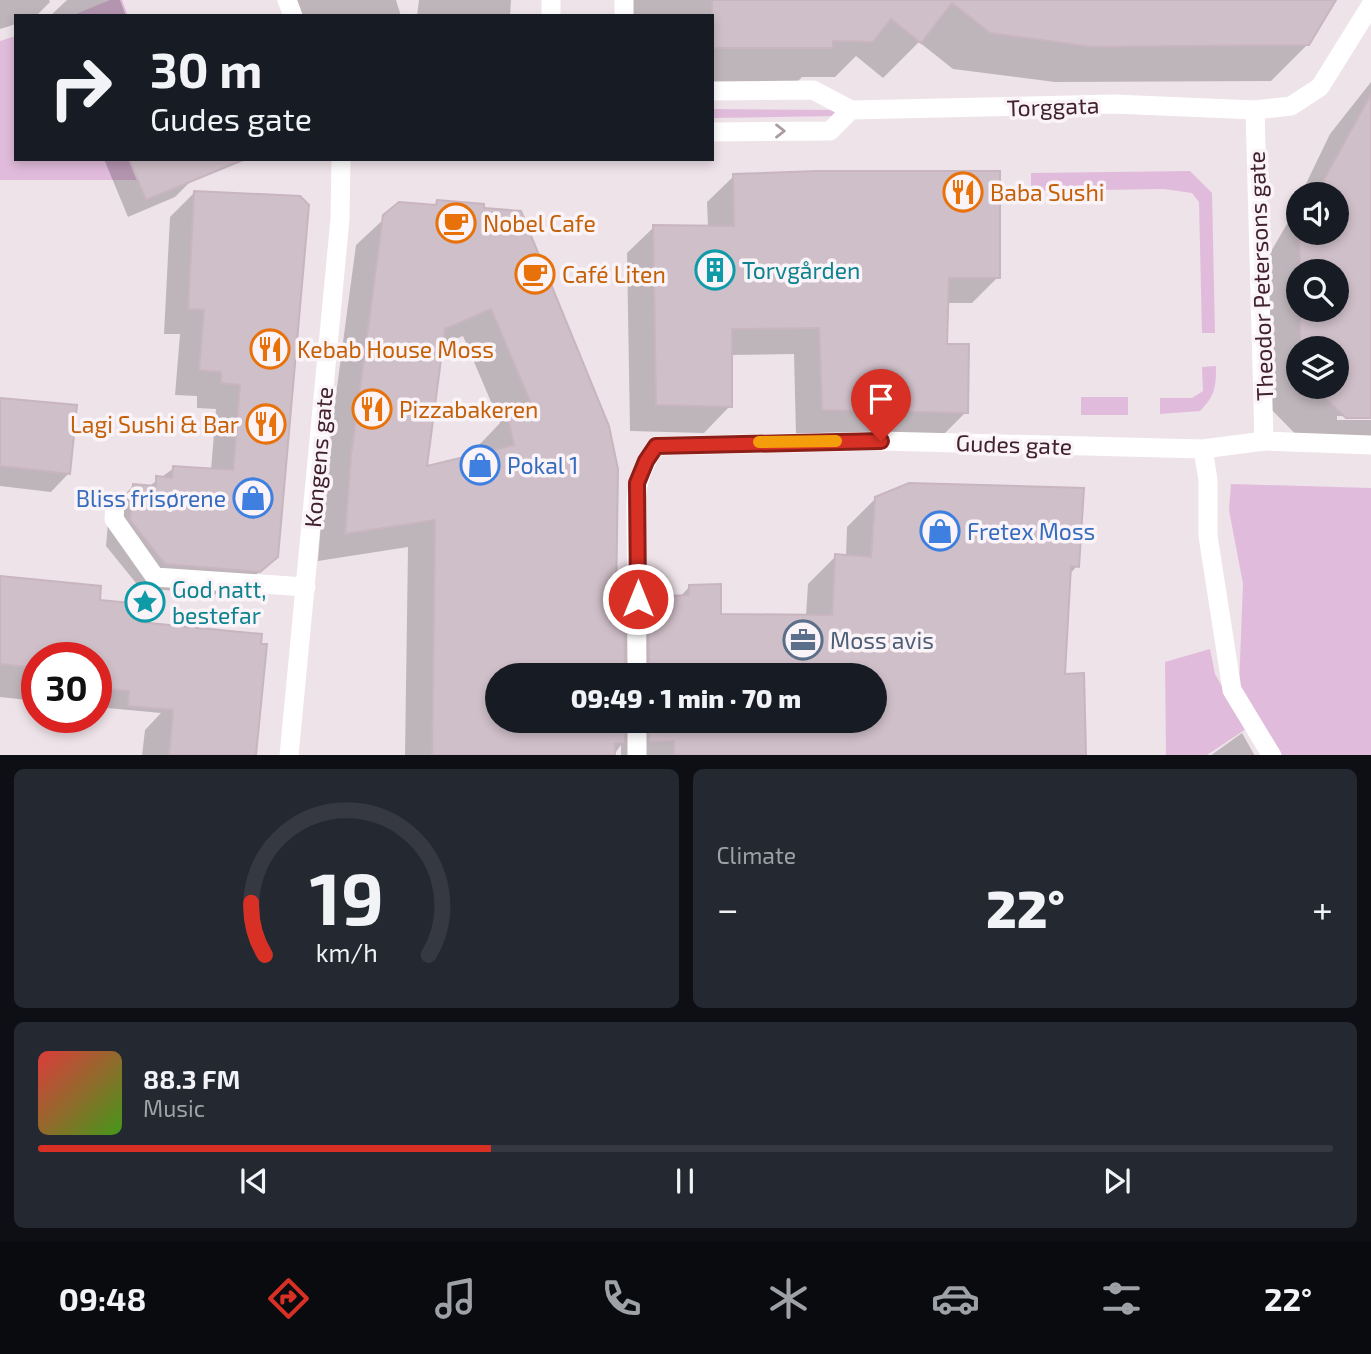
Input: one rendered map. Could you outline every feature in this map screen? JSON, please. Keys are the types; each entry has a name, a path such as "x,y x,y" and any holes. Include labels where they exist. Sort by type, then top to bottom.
{"street":[{"name":"Torggata","path":"714,91 813,90 851,110 1114,104 1255,110 1291,106 1320,87 1371,5"},
{"path":"714,132 830,131 851,110"},
{"name":"Theodor Petersons gate","path":"1255,110 1264,441"},
{"name":"Kongens gate","path":"289,755 343,182 341,161"},
{"name":"Gudes gate","path":"637,663 637,483 656,446 881,441 1203,449 1264,441 1371,445"},
{"path":"1203,449 1208,480 1208,536 1232,690 1272,755"},
{"path":"115,504 114,519 155,576 306,587"},
{"path":"637,733 637,755"}],"shaded area":[{"path":"110,0 122,0 127,14 76,14"},
{"path":"14,37 14,161 188,161 195,180 0,180 0,41"},
{"path":"714,109 837,110 837,116 714,118"},
{"path":"1190,171 1212,193 1215,333 1202,333 1199,202 1192,193 1164,189 1031,191 1031,173"},
{"path":"1216,366 1214,391 1200,411 1160,414 1160,398 1192,398 1203,391 1202,367"},
{"path":"1081,397 1128,397 1128,415 1081,415"},
{"path":"1231,484 1371,488 1371,755 1280,755 1239,687 1243,584 1229,510"},
{"path":"1210,649 1215,674 1246,729 1207,755 1166,755 1165,662"}],"building":[{"path":"712,0 1336,0 1309,45 1092,47 990,33 952,3 921,43 891,19 873,42 833,41 833,48 714,48"},
{"path":"1371,94 1371,418 1346,418 1326,399 1349,399 1349,336 1300,336 1300,322 1349,322 1349,259 1300,259 1299,245 1349,245 1349,182 1323,182"},
{"path":"130,161 241,161 146,200"},
{"path":"1000,171 1000,278 949,278 947,344 969,344 968,413 822,410 819,328 732,329 732,407 656,405 653,225 734,226 733,174"},
{"path":"194,191 300,196 309,205 278,557 260,572 165,564 130,520 133,484 156,486 156,476 172,478 173,466 233,470 240,385 221,383 221,372 199,370 204,310 188,309"},
{"path":"437,200 484,204 484,208 521,211 609,426 618,469 616,598 624,598 625,663 485,663 485,733 625,733 625,743 615,744 615,755 432,755 435,520 345,534 351,455 383,215 399,202 436,205","holes":["491,309 532,406 507,414 514,445 427,466 445,329"]},
{"path":"0,398 77,405 70,474 0,466"},
{"path":"909,483 1084,488 1079,567 1071,566 1065,674 1084,673 1086,755 674,755 674,741 649,742 649,733 887,733 887,663 649,663 649,597 689,595 689,585 721,584 721,614 832,615 835,554 871,557 875,497"},
{"path":"0,576 101,586 100,600 141,604 139,622 262,634 261,644 267,644 256,755 169,755 173,710 128,706 129,691 112,689 112,642 21,642 21,666 0,664"}],"slow traffic":[{"path":"759,442 836,441"}],"place":[{"name":"Baba Sushi","path":"963,192"},
{"name":"Nobel Cafe","path":"456,223"},
{"name":"Torvgården","path":"715,270"},
{"name":"Café Liten","path":"535,274"},
{"name":"Kebab House Moss","path":"270,349"},
{"name":"Pizzabakeren","path":"372,409"},
{"name":"Lagi Sushi & Bar","path":"266,424"},
{"name":"Pokal 1","path":"480,465"},
{"name":"Bliss frisørene","path":"253,498"},
{"name":"Fretex Moss","path":"940,531"},
{"name":"God natt, bestefar","path":"145,602"},
{"name":"Moss avis","path":"803,640"}],"route":[{"path":"638,599 637,483 656,446 881,441"}]}
